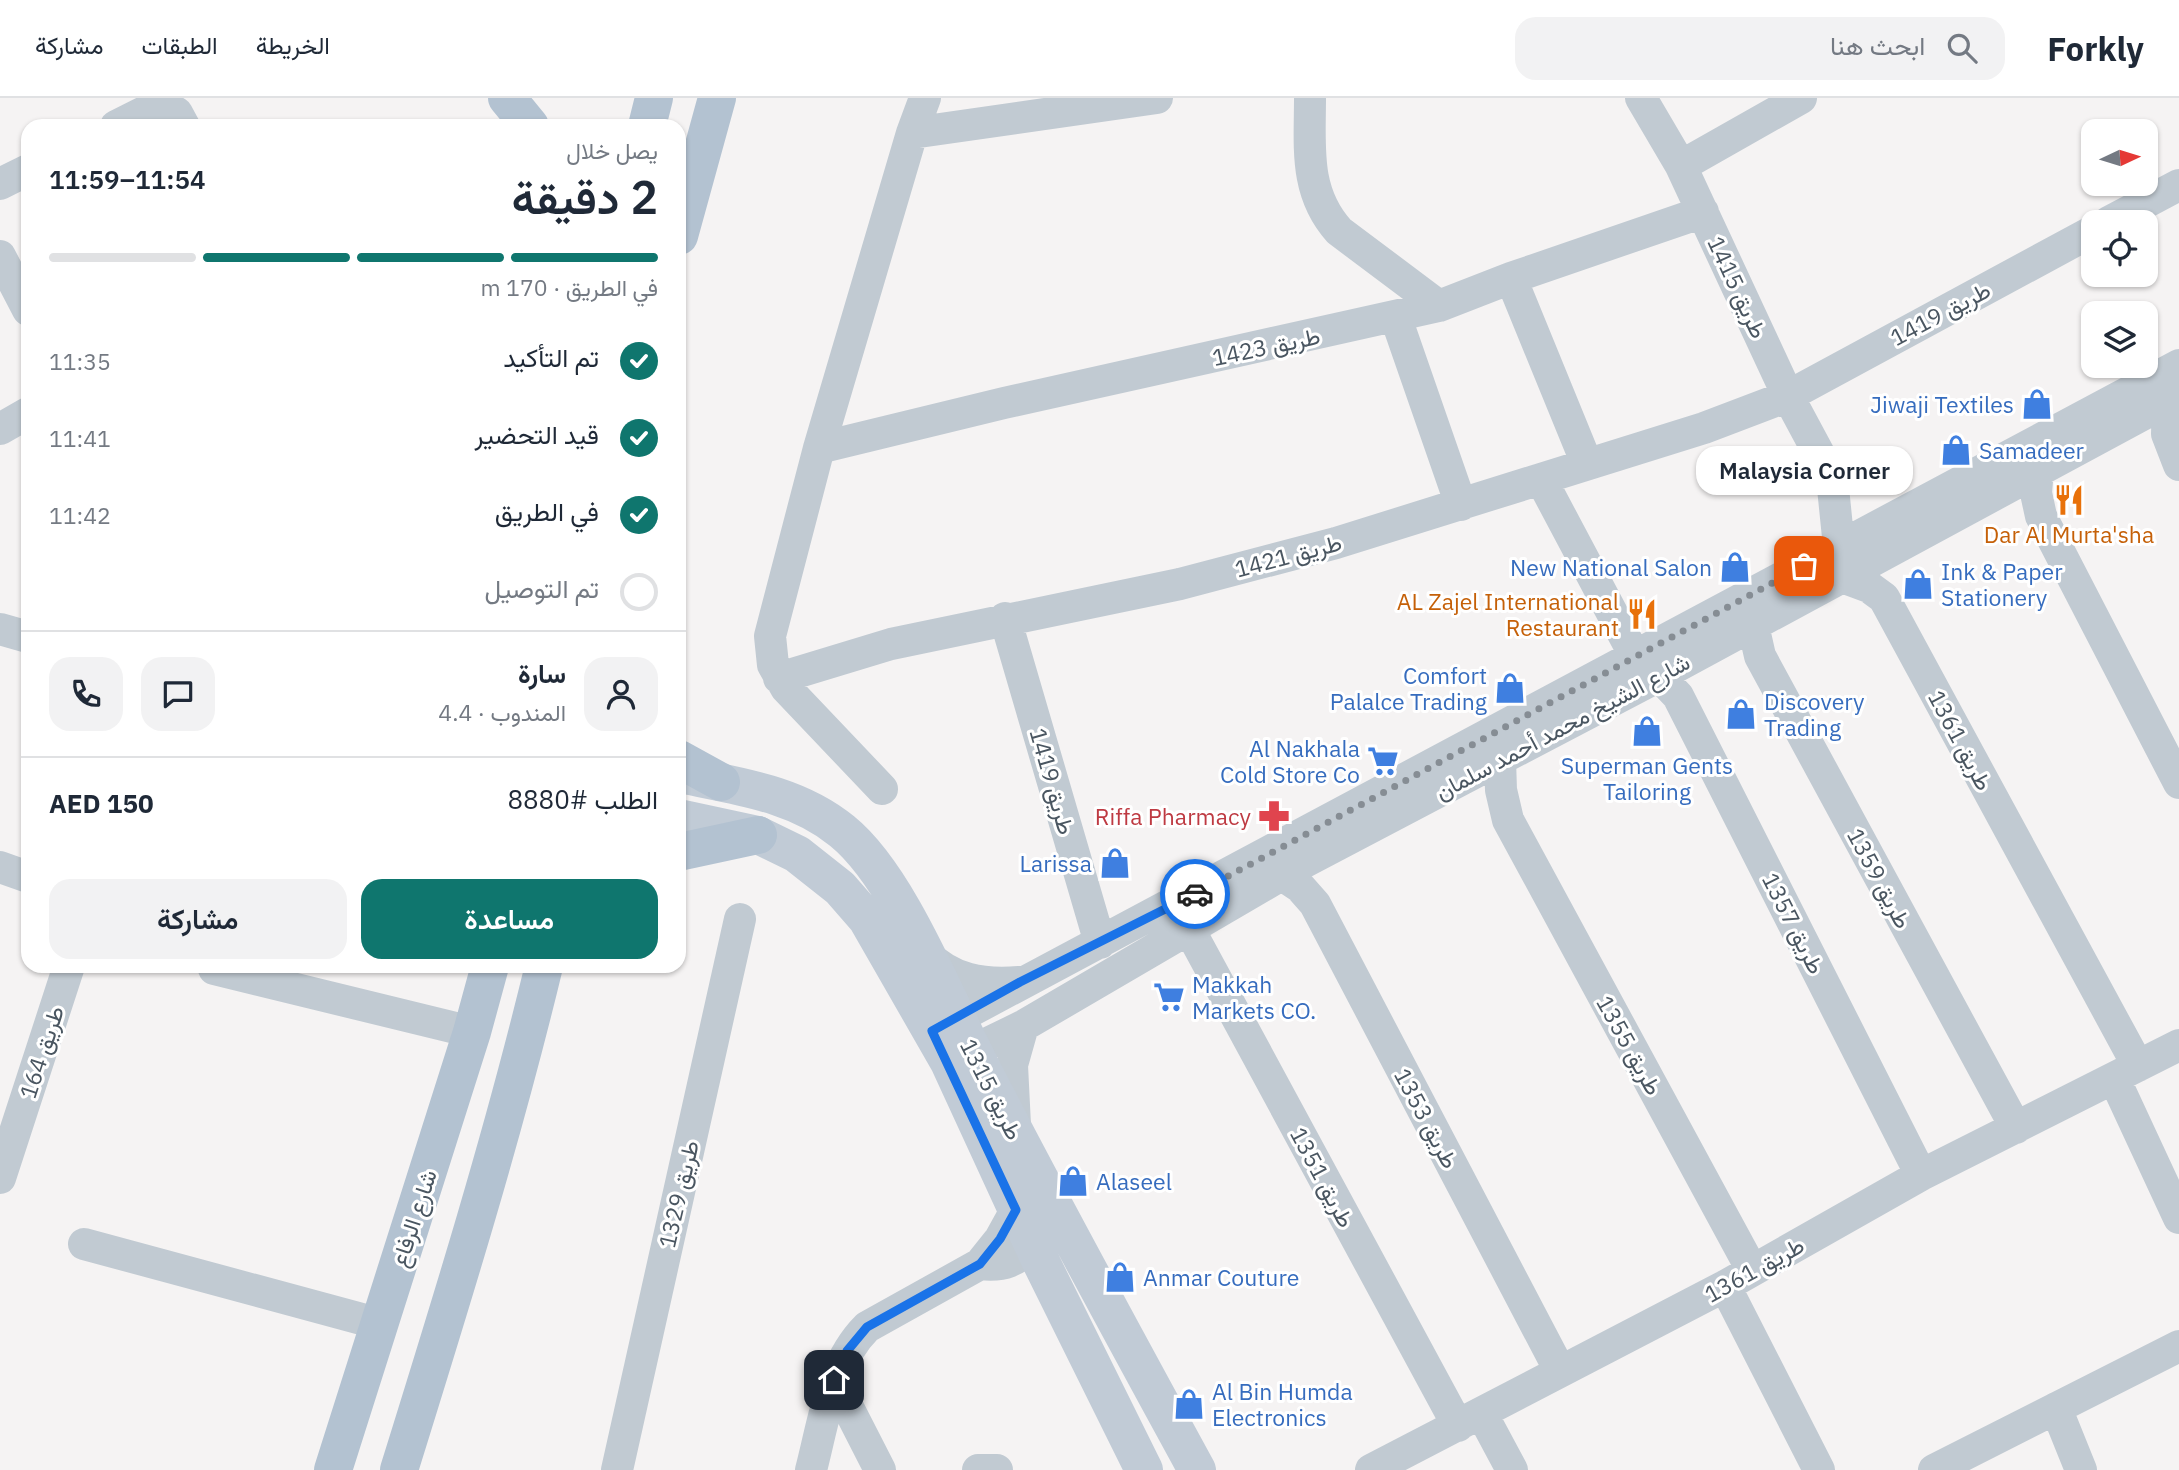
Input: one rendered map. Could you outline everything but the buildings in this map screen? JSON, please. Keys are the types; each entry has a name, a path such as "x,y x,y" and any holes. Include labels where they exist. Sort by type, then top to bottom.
{"main road":[{"path":"507,98 524,119"},
{"path":"649,119 654,98"},
{"path":"686,204 709,100"},
{"path":"686,763 720,782"},
{"path":"686,850 758,835"},
{"name":"شارع الرفاع","path":"333,1470 472,1032 488,973"},
{"path":"400,1470 522,1058 542,973"},
{"path":"522,1058 560,973"}],"street":[{"path":"882,789 779,678 773,665 770,636 820,448 912,133 925,98"},
{"path":"912,133 1157,98"},
{"path":"1310,98 1310,173 1319,204 1327,218 1339,231 1439,306"},
{"name":"طريق 1415","path":"1641,98 1681,166 1788,396 1832,478 1852,499 1874,543"},
{"path":"1681,166 1801,98"},
{"path":"130,119 148,110 166,106 177,113 180,119"},
{"path":"0,184 21,174"},
{"path":"2132,210 2179,185"},
{"name":"طريق 1423","path":"820,448 1017,400 1396,318 1439,306 1511,278 1703,212"},
{"name":"طريق 1419","path":"1788,396 2081,237"},
{"path":"0,256 21,296"},
{"path":"1511,278 1587,464"},
{"path":"1396,318 1461,505"},
{"name":"شارع الشيخ محمد أحمد سلمان","path":"952,1041 1020,982 1648,667 1841,562 2179,365"},
{"name":"طريق 1421","path":"779,678 891,644 1005,618 1181,584 1336,543 1704,428 1788,396"},
{"path":"2174,398 2167,434 2179,465"},
{"name":"شارع الشيخ محمد أحمد سلمان","path":"1874,543 2038,469 2174,398"},
{"path":"0,429 21,417"},
{"path":"2038,469 2036,493 2040,516 2179,783"},
{"name":"طريق 1415","path":"1832,478 1841,562"},
{"name":"طريق 1357","path":"1541,479 1648,667 1678,696 1921,1175"},
{"name":"طريق 1361","path":"1874,543 1886,572 1884,598 2126,1072"},
{"path":"1841,562 1884,598"},
{"name":"شارع الشيخ محمد أحمد سلمان","path":"952,1041 1023,1027 1188,927 1500,759 1648,667 1753,625 1841,562"},
{"name":"طريق 1419","path":"1005,618 1100,943"},
{"name":"طريق 1359","path":"1753,625 1760,656 2016,1128"},
{"path":"0,629 21,635"},
{"name":"طريق 1355","path":"1500,759 1501,790 1508,820 1752,1270"},
{"name":"طريق 1315","path":"686,775 771,792 820,816 842,831 887,882 922,950 952,1041 1034,1207 1196,1470"},
{"name":"طريق 1355","path":"1454,783 1483,799 1508,820"},
{"name":"طريق 1315","path":"686,820 758,835 797,854 840,888 867,919 1020,1143 1034,1207 1032,1244 1144,1470"},
{"path":"0,867 21,874"},
{"name":"طريق 1353","path":"1282,875 1300,887 1315,904 1560,1371"},
{"name":"طريق 1329","path":"617,1470 740,919"},
{"name":"طريق 1351","path":"1188,927 1470,1420 1512,1470"},
{"path":"922,950 945,970 967,980 989,984 1020,982"},
{"name":"طريق 164","path":"0,1178 11,1109 66,973"},
{"path":"226,973 472,1032"},
{"path":"1020,1143 1014,1124 1011,1084 1012,1065 1023,1027"},
{"name":"طريق 1361","path":"1371,1470 1725,1286 1921,1175 2179,1045"},
{"path":"2126,1072 2179,1218"},
{"path":"811,1470 834,1380 847,1351 867,1327 980,1264 1000,1239 1034,1207"},
{"path":"85,1244 380,1324"},
{"path":"980,1264 1004,1265 1024,1253 1032,1244"},
{"path":"1725,1286 1819,1470"},
{"path":"1934,1470 2179,1346"},
{"path":"834,1380 880,1470"},
{"path":"2056,1408 2081,1470"},
{"path":"978,1470 998,1470"}],"way so far":[{"path":"1195,894 1804,566"}],"place":[{"name":"Jiwaji Textiles","path":"2037,404"},
{"name":"Samadeer","path":"1956,450"},
{"name":"Dar Al Murta'sha","path":"2069,500"},
{"name":"Malaysia Corner","path":"1804,566"},
{"name":"New National Salon","path":"1735,567"},
{"name":"Ink & Paper Stationery","path":"1918,584"},
{"name":"AL Zajel International Restaurant","path":"1642,614"},
{"name":"Comfort Palalce Trading","path":"1510,688"},
{"name":"Discovery Trading","path":"1741,714"},
{"name":"Superman Gents Tailoring","path":"1647,731"},
{"name":"Al Nakhala Cold Store Co","path":"1383,761"},
{"name":"Riffa Pharmacy","path":"1274,816"},
{"name":"Larissa","path":"1115,863"},
{"name":"Makkah Markets CO.","path":"1169,997"},
{"name":"Alaseel","path":"1073,1181"},
{"name":"Anmar Couture","path":"1120,1277"},
{"name":"Al Bin Humda Electronics","path":"1189,1404"}],"route":[{"path":"834,1380 847,1351 867,1327 980,1264 1000,1239 1016,1210 949,1062 932,1031 957,1020 1020,982 1195,894"}]}
